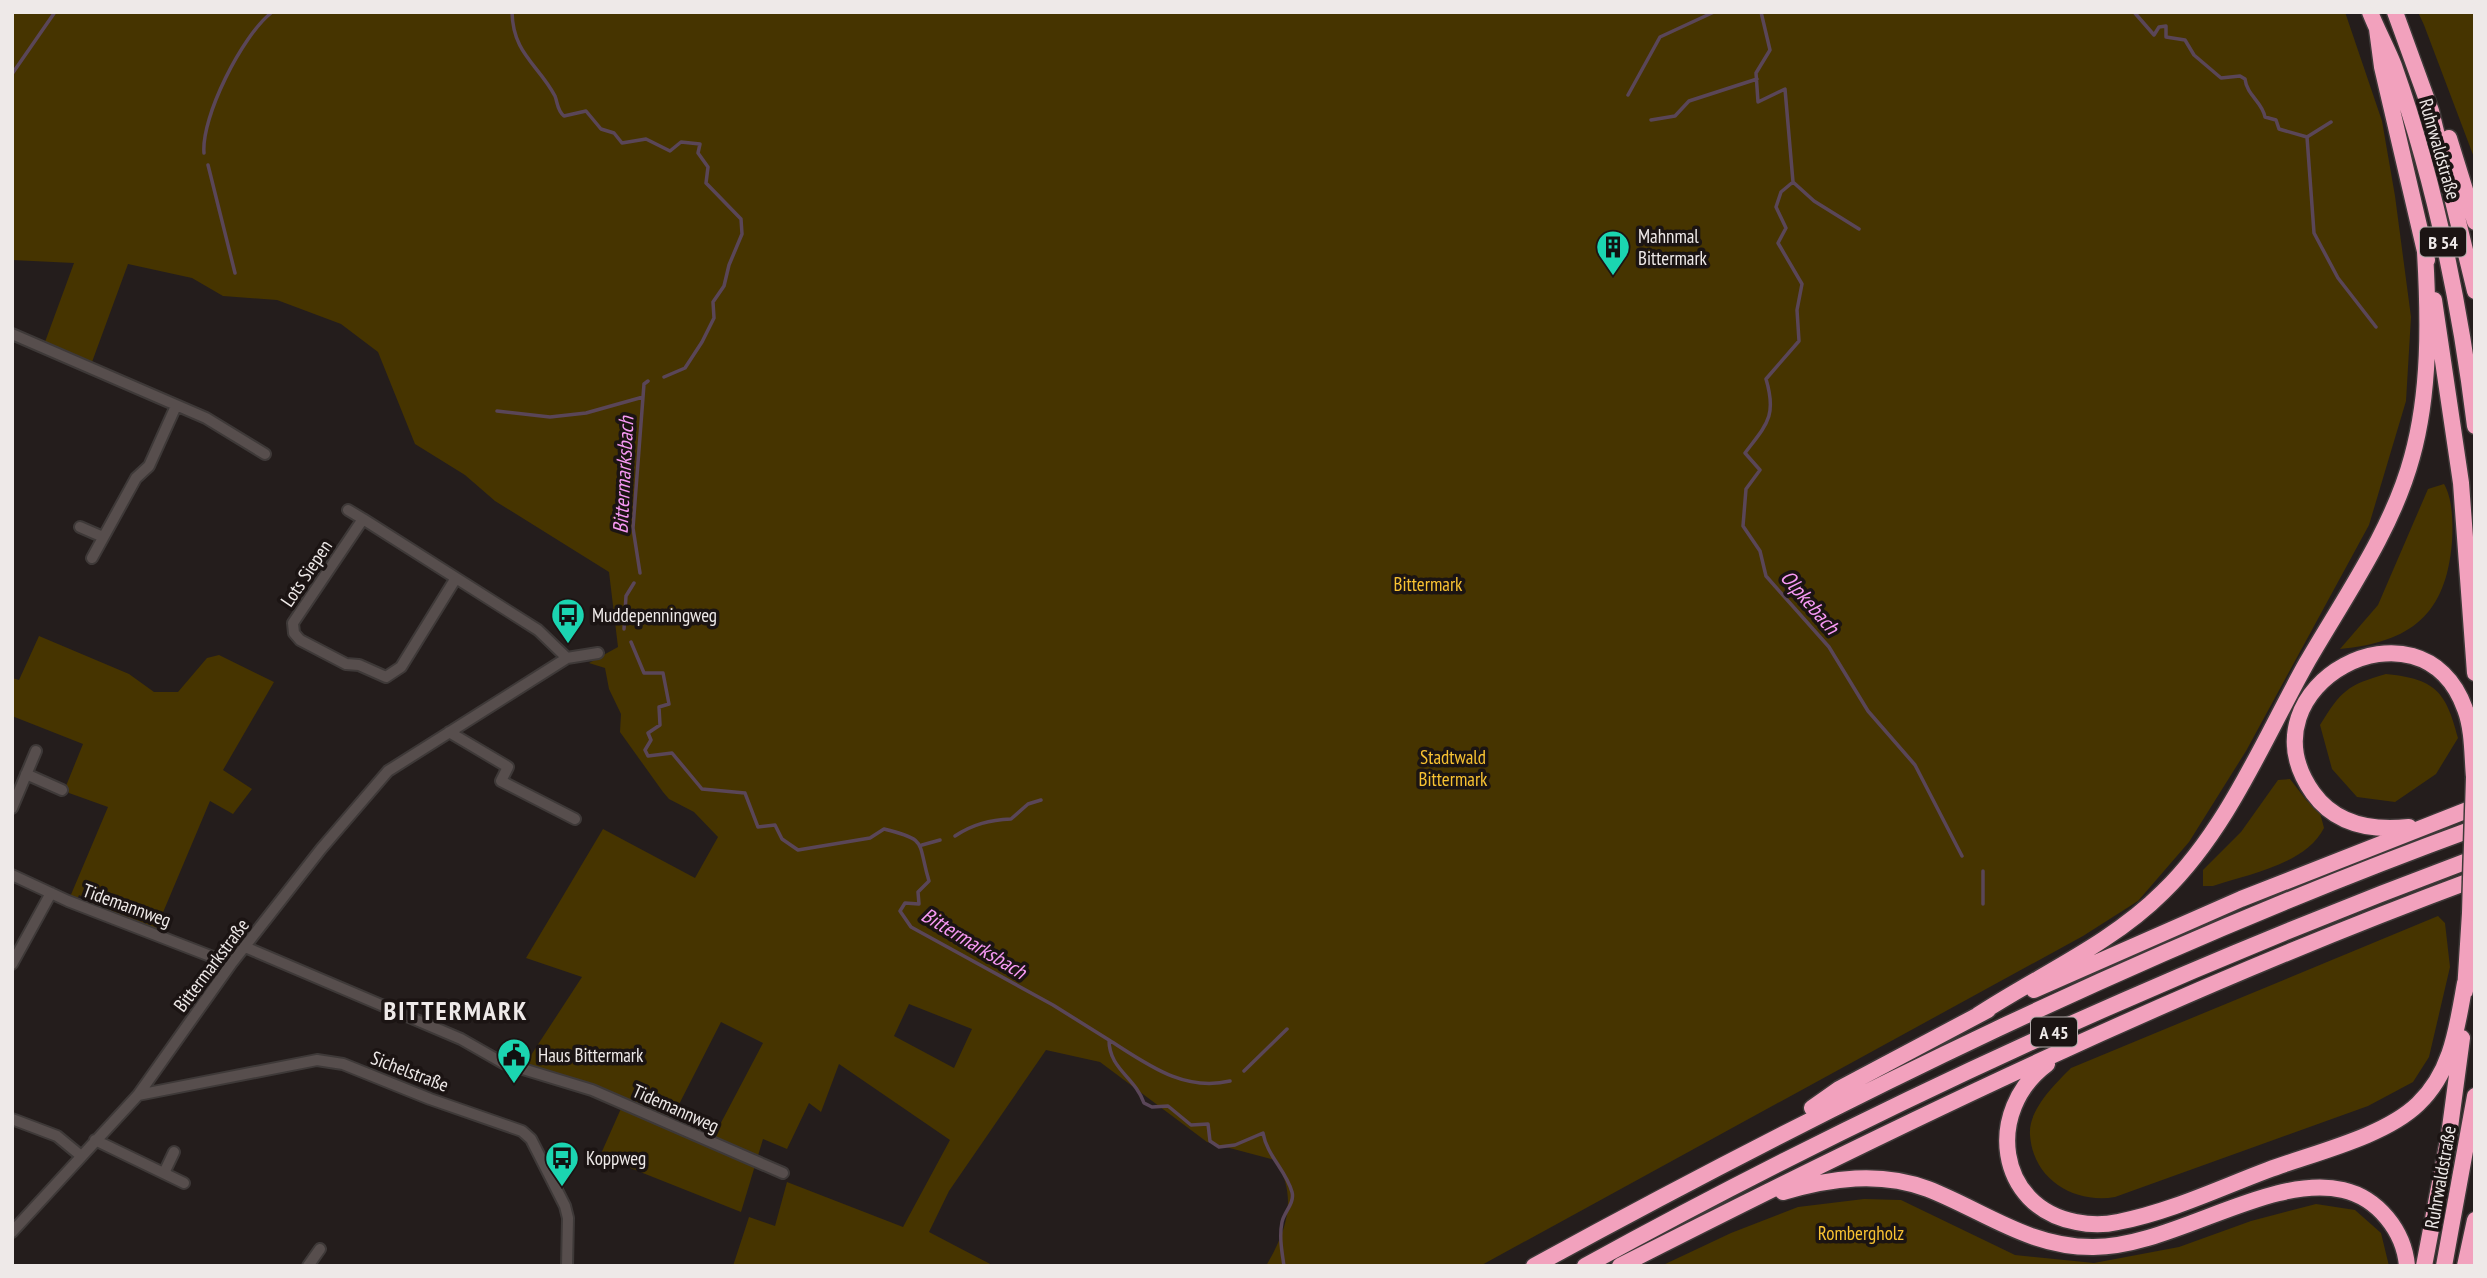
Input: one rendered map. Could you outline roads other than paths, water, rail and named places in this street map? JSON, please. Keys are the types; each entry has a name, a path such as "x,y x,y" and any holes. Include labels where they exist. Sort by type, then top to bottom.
{"highway":[{"name":"Ruhrwaldstraße","path":"2370,12 2393,63 2434,203 2455,294 2475,425"},
{"path":"2396,12 2420,52 2475,222"},
{"name":"B 54","path":"2396,12 2431,111 2475,291"},
{"path":"2377,29 2382,67 2425,252 2461,483 2475,673"},
{"path":"1978,1015 2142,911 2182,872 2216,825 2378,538 2402,487 2418,434 2423,404 2425,252"},
{"path":"2442,820 2408,827 2378,828 2345,820 2324,805 2306,782 2297,753 2301,714 2313,690 2334,669 2362,656 2392,653 2419,660 2442,675 2460,697 2469,724 2474,777"},
{"path":"2424,1266 2453,1111 2464,1027 2475,762"},
{"path":"1776,1135 1839,1089 1978,1015 2229,904 2475,807"},
{"name":"A 45","path":"1534,1266 1776,1135 2116,974 2248,918 2475,828"},
{"name":"A 45","path":"1586,1266 1791,1158 2015,1049 2259,943 2475,858"},
{"path":"1620,1266 2080,1041 2267,960 2475,879"},
{"path":"2080,1041 2039,1069 2022,1087 2008,1116 2009,1159 2023,1187 2037,1203 2056,1216 2075,1222 2117,1222 2174,1205 2399,1118 2424,1097 2443,1071 2451,1051 2465,983"},
{"name":"Ruhrwaldstraße","path":"2444,1266 2475,1096"},
{"path":"1734,1209 1811,1185 1856,1178 1886,1179 1927,1189 2032,1238 2071,1246 2103,1247 2150,1238 2274,1196 2327,1188 2359,1195 2385,1215 2401,1242 2407,1266"},
{"path":"2465,1266 2475,1220"}],"street":[{"path":"12,335 206,418 265,454"},
{"path":"92,558 135,478 149,466 176,405"},
{"path":"348,510 538,630 568,658"},
{"name":"Lots Siepen","path":"362,519 293,623 294,633 300,640 346,664 359,665 379,676 394,674 456,578"},
{"path":"80,527 103,537"},
{"name":"Bittermarkstraße","path":"12,1232 138,1094 231,964 321,849 388,771 568,658 598,653"},
{"path":"449,732 508,767 501,781 575,819"},
{"path":"12,808 36,751"},
{"path":"26,774 62,790"},
{"name":"Tidemannweg","path":"12,875 142,932 165,937 231,964"},
{"path":"12,964 51,893"},
{"name":"Tidemannweg","path":"245,947 449,1034 503,1063 592,1090 783,1173"},
{"name":"Sichelstraße","path":"138,1094 278,1066 330,1061 430,1099 510,1125 531,1139 565,1206 568,1217 566,1266"},
{"path":"12,1119 57,1136 80,1156"},
{"path":"95,1140 184,1183"},
{"path":"164,1173 174,1152"},
{"path":"308,1266 320,1249"}],"waterway":[{"path":"12,74 55,12"},
{"name":"Bittermarksbach","path":"512,12 513,26 522,49 555,96 564,116 586,111 601,129 614,133 622,143 646,139 670,151 681,142 700,144 698,153 708,167 706,183 741,219 742,234 729,265 724,286 713,302 714,318 685,368 664,377"},
{"path":"1628,95 1660,37 1714,12"},
{"name":"Olpkebach","path":"1761,12 1770,50 1756,73 1758,102 1785,89 1793,182 1781,192 1776,207 1786,228 1778,243 1802,284 1797,310 1799,341 1766,379 1770,402 1768,419 1745,453 1760,470 1746,489 1743,526 1760,551 1766,576 1829,647 1868,711 1915,765 1962,856"},
{"path":"2134,12 2154,35 2159,27 2166,26 2166,37 2185,40 2194,55 2221,78 2240,76 2245,79 2265,117 2276,120 2279,129 2307,137 2331,122"},
{"path":"204,153 209,119 226,78 248,40 271,13"},
{"path":"1651,120 1675,116 1689,101 1757,79"},
{"path":"2307,137 2314,233 2338,278 2376,327"},
{"path":"208,165 235,273"},
{"path":"1793,182 1814,201 1859,229"},
{"name":"Bittermarksbach","path":"640,573 633,528 644,384 648,381"},
{"path":"497,411 550,417 586,413 643,397"},
{"name":"Bittermarksbach","path":"624,629 626,596 634,583"},
{"name":"Bittermarksbach","path":"631,642 644,673 663,673 669,704 659,707 660,725 648,733 651,740 645,750 648,756 672,753 702,789 745,793 758,827 775,825 782,839 798,850 870,838 884,829 915,840 921,850 929,881 918,892 919,904 905,903 900,911 911,927 1053,1005 1109,1040 1113,1058 1135,1086 1144,1103 1152,1107 1168,1106 1191,1125 1208,1124 1210,1141 1219,1147 1235,1145 1263,1133 1268,1149 1292,1192 1292,1200 1281,1228 1284,1266"},
{"path":"955,836 982,823 1011,819 1028,804 1041,800"},
{"path":"922,845 940,840"},
{"name":"Olpkebach","path":"1983,871 1983,904"},
{"path":"1244,1071 1287,1029"},
{"path":"1109,1040 1166,1074 1197,1083 1230,1081"}],"place":[{"name":"Mahnmal Bittermark","path":"1613,277"},
{"name":"Muddepenningweg","path":"568,645"},
{"name":"Haus Bittermark","path":"514,1085"},
{"name":"Koppweg","path":"562,1188"}],"district":[{"name":"BITTERMARK","path":"456,1010"}],"park label":[{"name":"Bittermark","path":"1428,584"},
{"name":"Stadtwald Bittermark","path":"1453,768"},
{"name":"Rombergholz","path":"1861,1233"}]}
